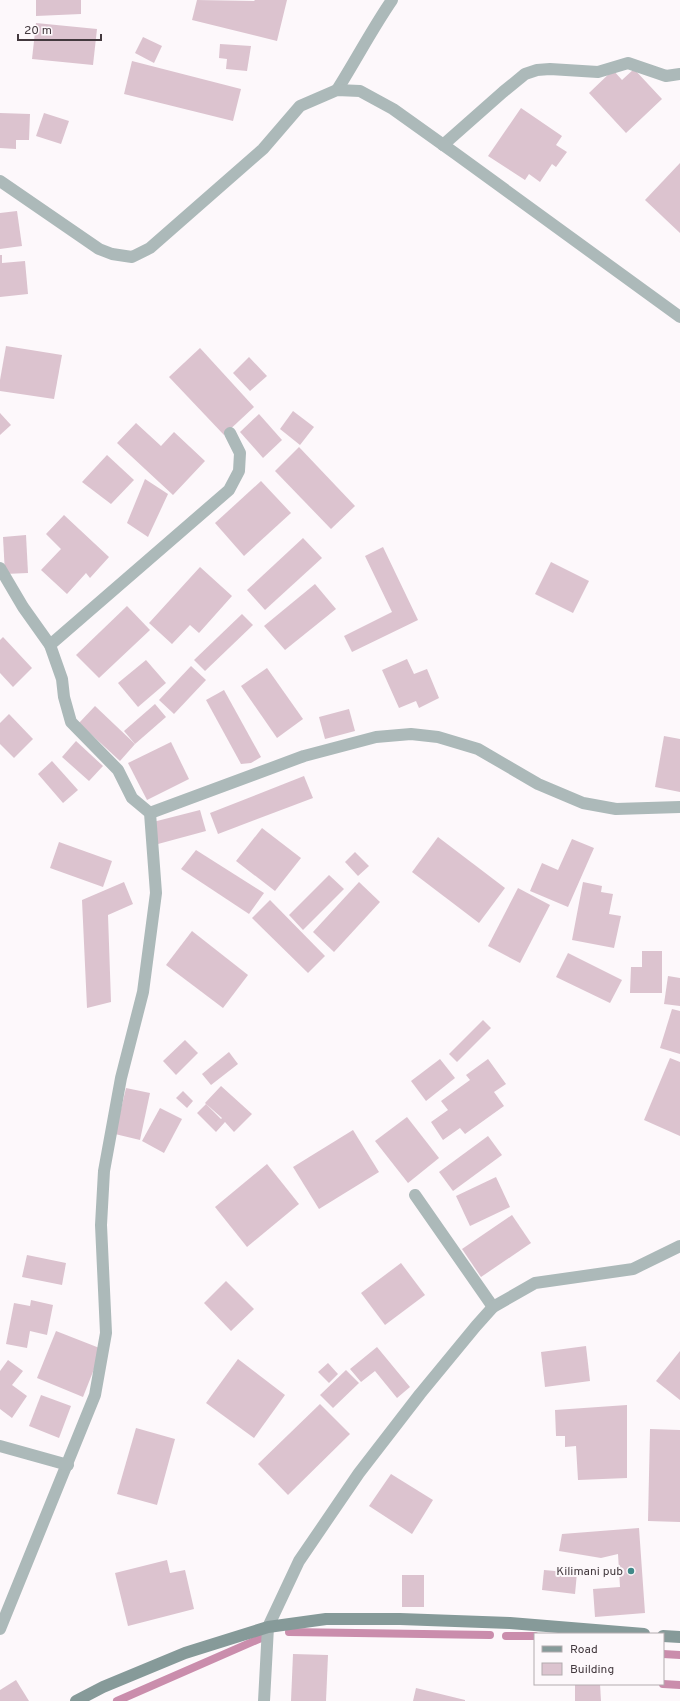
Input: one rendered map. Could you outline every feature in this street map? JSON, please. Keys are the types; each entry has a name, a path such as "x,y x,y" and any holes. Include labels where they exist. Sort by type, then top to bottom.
{"main road":[{"path":"76,1701 103,1687 185,1653 268,1628 326,1619 400,1619 510,1623 632,1633"},
{"path":"664,1636 680,1637"}],"street":[{"path":"337,90 361,51 375,24 392,0"},
{"path":"443,145 525,74 537,70 550,69 598,72 628,63 666,76 680,74"},
{"path":"0,181 99,250 112,254 132,257 150,248 263,149 300,106 337,90 360,91 393,109 680,317"},
{"path":"50,645 229,490 239,471 240,453 230,432"},
{"path":"0,568 23,607 50,645 62,679 64,697 71,722 118,770 132,798 150,813 156,893 144,984 121,1078 104,1171 101,1225 106,1333 95,1395 0,1629"},
{"path":"150,813 304,756 376,736 411,734 438,737 478,749 538,784 583,803 616,809 680,807"},
{"path":"415,1195 493,1307"},
{"path":"264,1701 268,1628 299,1560 359,1473 420,1394 493,1307 535,1283 633,1270 680,1246"},
{"path":"0,1446 68,1464"}],"building":[{"path":"36,0 81,0 81,14 36,16"},
{"path":"197,0 287,0 277,41 192,20"},
{"path":"36,23 97,29 93,65 32,59"},
{"path":"143,37 162,46 154,63 135,53"},
{"path":"220,44 251,46 247,71 226,69 227,59 219,58"},
{"path":"132,61 241,89 233,121 124,94"},
{"path":"634,69 662,99 626,133 589,93 613,70 622,80"},
{"path":"521,108 562,136 556,145 567,152 556,167 552,164 540,182 529,174 525,180 488,156"},
{"path":"0,113 30,114 29,140 16,140 16,149 0,148"},
{"path":"44,113 69,121 61,144 36,136"},
{"path":"680,163 680,233 645,200"},
{"path":"17,211 22,246 0,249 0,213"},
{"path":"0,255 2,255 2,263 25,261 28,294 0,297"},
{"path":"6,346 62,355 54,399 0,391 0,380"},
{"path":"200,348 254,407 224,435 169,377"},
{"path":"249,357 267,376 250,391 233,373"},
{"path":"293,411 314,427 300,445 280,429"},
{"path":"0,413 11,425 0,435"},
{"path":"259,414 282,440 263,458 240,432"},
{"path":"136,423 161,446 174,432 205,461 173,495 117,443"},
{"path":"299,447 355,506 331,529 275,471"},
{"path":"107,455 134,480 111,504 82,482"},
{"path":"145,479 168,494 148,537 127,523"},
{"path":"261,481 291,513 244,556 215,523"},
{"path":"64,515 109,557 90,578 86,573 67,594 41,570 61,549 46,534"},
{"path":"26,535 28,573 5,574 3,537"},
{"path":"303,538 322,558 265,610 247,590"},
{"path":"383,547 418,620 352,652 344,636 392,612 365,556"},
{"path":"551,562 589,581 573,613 535,594"},
{"path":"200,567 232,596 199,633 190,625 172,644 149,623"},
{"path":"315,584 336,609 285,650 264,626"},
{"path":"127,606 150,630 99,678 76,655"},
{"path":"242,614 253,625 205,671 194,660"},
{"path":"3,637 32,668 13,687 0,673 0,640"},
{"path":"407,659 414,674 427,669 439,698 419,708 416,701 399,708 382,670"},
{"path":"146,660 166,683 138,707 118,683"},
{"path":"191,666 206,680 174,714 159,700"},
{"path":"267,668 303,719 277,738 241,686"},
{"path":"224,690 261,757 251,763 241,764 206,700"},
{"path":"155,704 166,717 135,744 124,731"},
{"path":"95,706 135,744 120,761 79,723"},
{"path":"349,709 355,731 325,739 319,717"},
{"path":"9,714 33,739 14,758 0,744 0,723"},
{"path":"664,736 680,739 680,792 655,787"},
{"path":"76,741 103,766 89,781 62,757"},
{"path":"171,742 189,779 147,800 128,763"},
{"path":"52,761 78,790 63,803 38,774"},
{"path":"304,776 313,798 218,834 210,813"},
{"path":"200,810 206,831 158,844 153,822"},
{"path":"262,828 301,858 275,891 236,861"},
{"path":"438,837 505,888 479,923 412,872"},
{"path":"572,839 594,848 568,907 530,891 542,863 558,870"},
{"path":"59,842 112,861 103,887 50,868"},
{"path":"196,850 264,893 249,914 181,869"},
{"path":"355,852 369,866 358,876 345,862"},
{"path":"329,875 344,889 303,930 289,915"},
{"path":"124,882 133,904 108,915 111,1002 87,1008 82,900"},
{"path":"359,882 380,902 334,952 313,932"},
{"path":"583,882 602,886 601,892 613,894 609,914 621,916 614,948 572,940"},
{"path":"518,888 550,905 520,963 488,946"},
{"path":"270,900 325,956 308,973 252,918"},
{"path":"192,931 248,975 223,1008 166,965"},
{"path":"642,951 662,951 662,993 630,993 631,967 642,967"},
{"path":"568,953 622,980 610,1003 556,977"},
{"path":"668,976 680,978 680,1006 664,1004"},
{"path":"672,1009 680,1011 680,1054 660,1048"},
{"path":"483,1020 491,1028 457,1062 449,1054"},
{"path":"185,1040 198,1053 176,1075 163,1061"},
{"path":"229,1052 238,1064 211,1085 202,1074"},
{"path":"670,1058 680,1062 680,1136 644,1120"},
{"path":"440,1059 455,1078 426,1101 411,1081"},
{"path":"488,1059 506,1084 494,1092 504,1106 465,1134 460,1128 443,1140 431,1122 448,1110 441,1101 470,1080 466,1075"},
{"path":"221,1086 252,1114 234,1132 225,1122 216,1132 197,1113 206,1104 221,1119 222,1118 205,1103"},
{"path":"126,1088 150,1093 140,1140 115,1134"},
{"path":"183,1091 193,1101 187,1108 176,1098"},
{"path":"160,1108 182,1119 164,1153 142,1141"},
{"path":"407,1117 439,1158 408,1183 375,1141"},
{"path":"353,1130 379,1172 319,1209 293,1167"},
{"path":"488,1136 502,1155 453,1191 439,1172"},
{"path":"267,1164 299,1204 247,1247 215,1207"},
{"path":"496,1177 510,1207 470,1226 456,1196"},
{"path":"512,1215 531,1243 481,1277 462,1249"},
{"path":"27,1255 66,1263 62,1285 22,1277"},
{"path":"401,1263 425,1295 385,1325 361,1293"},
{"path":"226,1281 254,1309 231,1331 204,1303"},
{"path":"31,1300 53,1305 47,1335 30,1331 27,1348 6,1344 14,1303 30,1306"},
{"path":"56,1331 102,1349 83,1397 37,1378"},
{"path":"586,1346 590,1381 545,1387 541,1352"},
{"path":"377,1347 410,1387 397,1398 375,1371 361,1382 350,1369"},
{"path":"680,1351 680,1400 656,1381"},
{"path":"238,1359 285,1395 254,1438 206,1403"},
{"path":"8,1360 23,1371 12,1385 27,1396 12,1418 0,1409 0,1371"},
{"path":"328,1363 338,1374 329,1383 318,1372"},
{"path":"346,1370 359,1383 333,1408 320,1395"},
{"path":"41,1395 71,1406 59,1438 29,1426"},
{"path":"320,1404 350,1434 288,1495 258,1464"},
{"path":"627,1405 627,1478 578,1480 576,1446 565,1447 565,1436 556,1436 555,1410"},
{"path":"136,1428 175,1439 157,1505 117,1494"},
{"path":"650,1429 680,1430 680,1522 648,1521"},
{"path":"391,1474 433,1500 412,1534 369,1506"},
{"path":"639,1528 645,1613 595,1617 593,1589 620,1587 618,1554 601,1558 559,1551 562,1534"},
{"path":"167,1560 170,1573 185,1570 194,1609 128,1626 115,1573"},
{"path":"544,1570 577,1573 575,1594 542,1590"},
{"path":"402,1575 424,1575 424,1607 402,1607"},
{"path":"293,1654 328,1655 326,1701 291,1701"},
{"path":"16,1680 29,1701 0,1701 0,1690"},
{"path":"575,1685 600,1685 601,1701 575,1701"},
{"path":"416,1688 465,1700 465,1701 413,1701"}],"waterway":[{"path":"289,1632 490,1635"},
{"path":"117,1701 268,1635"},
{"path":"506,1636 534,1636"},
{"path":"664,1654 680,1655"},
{"path":"664,1684 680,1685"}],"place":[{"name":"Kilimani pub","path":"631,1571"}]}
